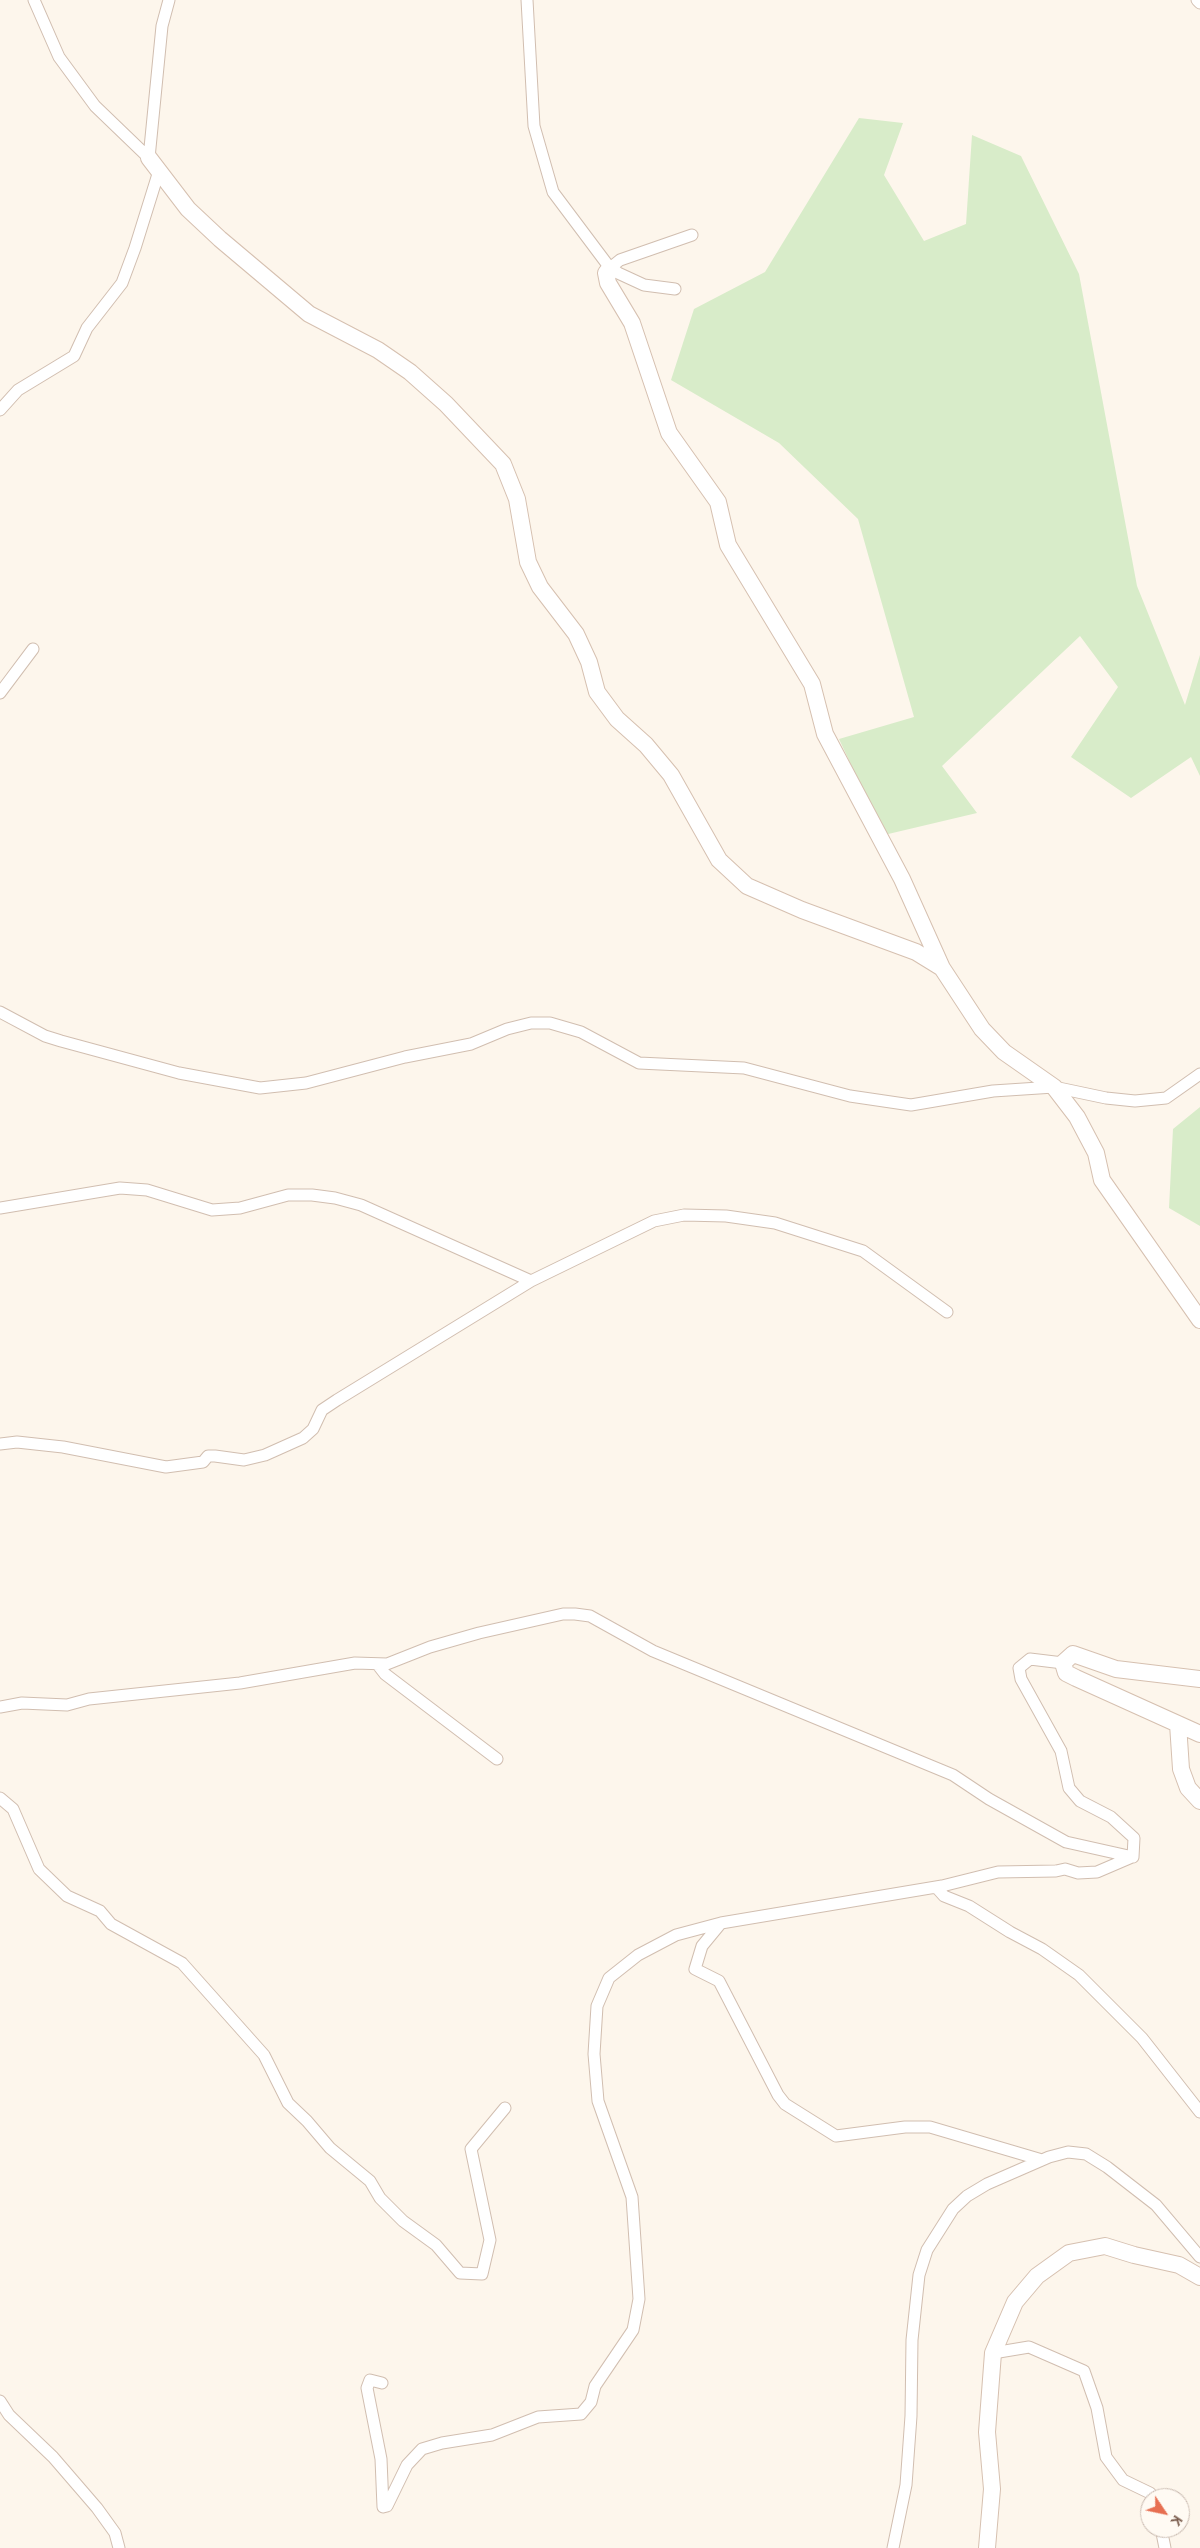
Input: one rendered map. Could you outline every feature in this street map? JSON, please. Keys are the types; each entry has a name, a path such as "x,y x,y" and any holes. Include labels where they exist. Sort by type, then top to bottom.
{"street":[{"path":"34,0 59,57 95,106 154,164 188,209 228,246 308,314 378,350 410,372 446,404 503,464 517,499 528,562 540,587 576,634 589,662 597,692 617,719 646,746 671,775 719,860 747,886 802,910 916,952 942,968"},
{"path":"0,410 18,390 74,356 87,328 122,284 135,248 154,164 162,26 169,0"},
{"path":"527,0 534,126 553,192 611,267 618,273 644,285 674,289"},
{"path":"1197,0 1200,3"},
{"path":"692,235 620,260 606,273 608,283 632,323 669,433 718,502 728,545 812,684 825,734 902,879 942,968 982,1029 1004,1052 1054,1087 1086,1132 1096,1153 1102,1180 1200,1320"},
{"path":"0,693 32,649"},
{"path":"0,1012 45,1036 61,1041 198,1077 260,1088 306,1083 406,1057 471,1044 507,1028 531,1023 550,1023 581,1032 639,1063 744,1068 884,1102 911,1105 993,1091 1054,1087 1106,1098 1135,1101 1166,1098 1200,1074"},
{"path":"0,1208 120,1188 147,1190 212,1210 240,1208 288,1195 335,1198 361,1205 532,1281"},
{"path":"0,1444 17,1442 63,1447 166,1466 203,1462 208,1456 244,1460 265,1456 302,1438 313,1429 322,1410 337,1400 532,1281 654,1221 684,1214 726,1216 775,1223 863,1251 947,1312"},
{"path":"0,1707 22,1703 66,1705 89,1699 240,1683 355,1663 388,1664 430,1647 479,1633 563,1614 590,1616 653,1651 953,1774 989,1799 1066,1842 1133,1857"},
{"path":"1133,1857 1134,1838 1111,1817 1080,1801 1069,1788 1061,1751 1022,1679 1019,1668 1030,1659 1063,1663 1073,1654 1116,1669 1200,1679"},
{"path":"1063,1663 1066,1673 1200,1734"},
{"path":"378,1665 384,1674 497,1759"},
{"path":"1178,1724 1181,1769 1188,1788 1200,1801"},
{"path":"0,1798 13,1808 39,1869 67,1896 100,1912 119,1930 182,1963 264,2055 288,2103 307,2121 330,2148 370,2181 380,2198 403,2221 436,2245 460,2273 482,2274 490,2240 471,2149 505,2108"},
{"path":"382,2383 370,2380 366,2388 381,2459 383,2507 387,2506 407,2465 422,2449 442,2443 492,2435 538,2417 582,2414 591,2402 595,2386 633,2330 639,2299 632,2197 598,2101 594,2054 597,2006 608,1978 638,1955 676,1935 721,1924 936,1887 998,1872 1056,1871 1065,1868 1078,1872 1097,1872 1133,1857"},
{"path":"936,1887 944,1896 969,1906 1010,1932 1042,1949 1079,1975 1142,2038 1200,2112"},
{"path":"721,1924 702,1946 695,1969 719,1981 778,2095 785,2104 836,2136 905,2127 930,2127 1042,2160"},
{"path":"893,2548 906,2485 911,2416 912,2340 922,2260 945,2218 967,2196 1042,2160 1068,2152 1086,2154 1107,2166 1156,2205 1200,2257"},
{"path":"988,2548 992,2489 987,2432 993,2353 1015,2302 1036,2276 1069,2253 1105,2246 1134,2255 1178,2264 1200,2277"},
{"path":"993,2353 1028,2346 1084,2371 1097,2408 1106,2457 1123,2480 1140,2488"},
{"path":"0,2401 9,2415 53,2457 97,2508 115,2533 119,2548"}],"green space":[{"path":"859,118 903,123 884,175 924,241 966,224 972,135 1021,156 1079,274 1137,586 1185,705 1200,655 1200,776 1191,757 1131,798 1071,757 1118,687 1080,636 942,766 977,813 884,835 839,739 914,717 858,519 779,443 671,380 694,309 765,272"},
{"path":"1200,1107 1200,1226 1169,1208 1173,1129"}]}
